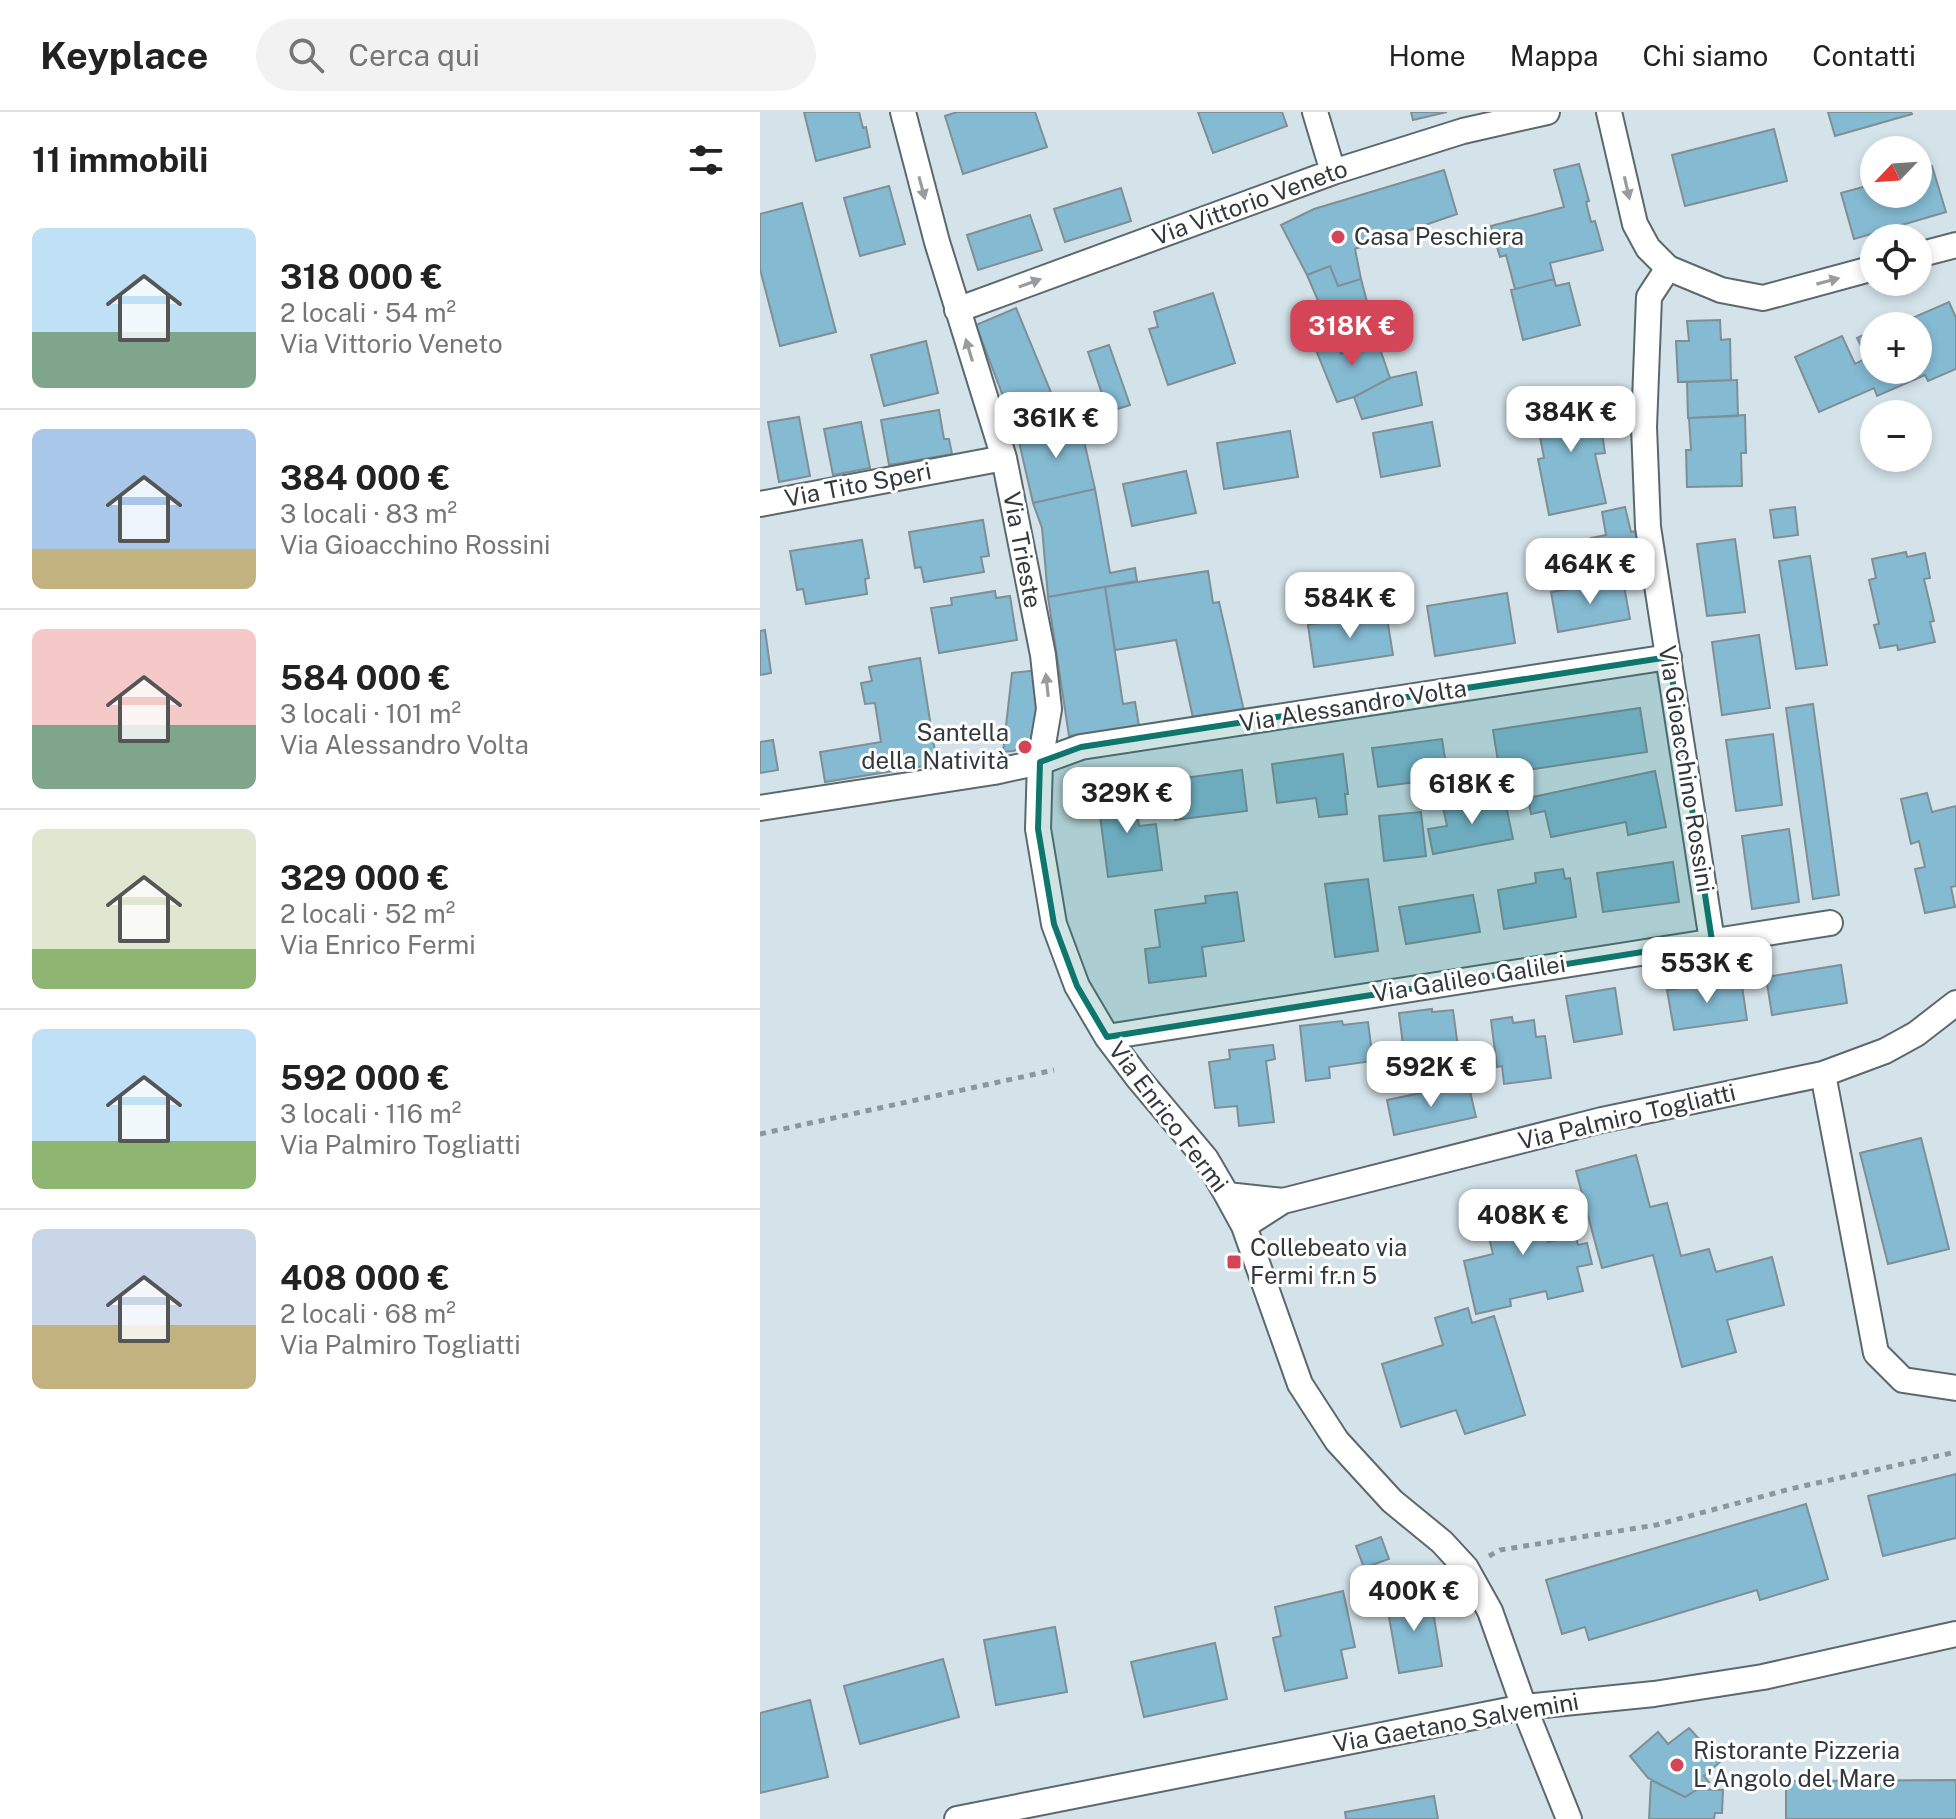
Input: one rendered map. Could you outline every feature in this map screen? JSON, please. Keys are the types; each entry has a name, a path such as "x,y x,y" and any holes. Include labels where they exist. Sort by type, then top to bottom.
{"street":[{"name":"Via Trieste","path":"903,112 937,242 1004,458 1043,655 1049,709 1040,762"},
{"path":"1315,112 1333,172"},
{"name":"Via Vittorio Veneto","path":"957,310 1333,172 1463,131 1547,112"},
{"path":"1609,112 1635,224 1648,248 1668,268 1721,290 1763,298 1860,272"},
{"path":"1932,251 1956,245"},
{"name":"Via Gioacchino Rossini","path":"1668,268 1649,297 1644,427 1648,527 1712,941"},
{"name":"Via Tito Speri","path":"760,504 1004,458"},
{"name":"Via Alessandro Volta","path":"760,808 994,772 1040,762 1081,747 1669,657"},
{"name":"Via Enrico Fermi","path":"1040,762 1038,829 1054,924 1077,986 1107,1037 1206,1159 1227,1195 1244,1226 1300,1384 1337,1441 1392,1501 1442,1542 1466,1568 1490,1611 1569,1819"},
{"name":"Via Galileo Galilei","path":"1107,1037 1830,923"},
{"name":"Via Palmiro Togliatti","path":"1244,1226 1283,1201 1602,1120 1823,1074 1885,1051 1916,1034 1956,1003"},
{"path":"1823,1074 1876,1353 1903,1380 1956,1388"},
{"name":"Via Palmiro Togliatti","path":"1227,1195 1283,1201"},
{"name":"Via Gaetano Salvemini","path":"968,1818 1524,1707 1654,1694 1763,1677 1956,1634"}],"path":[{"path":"760,1134 1054,1070"},
{"path":"1466,1568 1500,1550 1656,1525 1790,1489 1956,1452"}],"highlighted area":[{"path":"1669,657 1712,941 1107,1037 1077,986 1054,924 1038,829 1040,762 1081,747"}],"building":[{"path":"804,112 859,112 870,147 816,161"},
{"path":"957,112 1035,112 1047,147 963,174 945,116"},
{"path":"1198,112 1282,112 1287,126 1213,153"},
{"path":"1411,112 1447,112 1413,120"},
{"path":"1828,112 1911,112 1912,114 1835,136"},
{"path":"1774,129 1787,181 1685,206 1672,155"},
{"path":"1579,164 1591,222 1595,221 1603,250 1550,263 1554,279 1515,289 1506,255 1500,257 1491,226 1564,207 1554,170"},
{"path":"1932,166 1946,212 1905,224 1860,224 1860,237 1854,239 1841,193 1860,188 1860,208 1932,208"},
{"name":"Casa Peschiera","path":"1444,170 1457,214 1355,249 1361,279 1338,286 1330,266 1307,275 1281,225 1314,209"},
{"path":"889,186 905,244 860,256 844,198"},
{"path":"1121,188 1131,221 1065,242 1054,209"},
{"path":"802,203 836,332 780,346 760,269 760,214"},
{"path":"1030,215 1042,250 978,270 967,235"},
{"path":"1330,266 1338,286 1361,279 1377,340 1341,354 1307,275"},
{"path":"1554,279 1556,286 1569,283 1580,325 1523,340 1511,290"},
{"path":"1213,293 1235,363 1168,385 1149,329 1158,327 1154,312"},
{"path":"1949,302 1956,318 1956,369 1932,379 1932,312 1926,312"},
{"path":"1016,308 1062,419 1017,433 976,325"},
{"path":"1720,320 1721,340 1730,339 1731,380 1678,382 1676,341 1689,341 1687,321"},
{"path":"1333,336 1341,354 1377,340 1390,378 1354,397 1337,402 1314,345"},
{"path":"1842,336 1855,364 1860,362 1860,384 1904,384 1877,396 1874,388 1819,412 1795,357"},
{"path":"926,341 938,393 884,406 871,355"},
{"path":"1109,345 1130,405 1108,412 1088,352"},
{"path":"1416,372 1422,405 1362,419 1354,397 1390,378"},
{"path":"1737,380 1738,416 1688,418 1687,382"},
{"path":"1568,395 1570,403 1597,398 1605,453 1595,454 1606,503 1549,515 1538,459 1544,458 1538,426 1545,424 1541,400"},
{"path":"939,410 944,439 949,439 952,454 889,465 881,420"},
{"path":"1078,415 1095,489 1033,503 1017,433"},
{"path":"1745,415 1746,453 1741,453 1742,486 1687,487 1686,450 1691,450 1689,418"},
{"path":"799,417 810,476 779,482 768,422"},
{"path":"861,422 870,468 833,475 824,429"},
{"path":"1432,422 1440,466 1381,477 1373,433"},
{"path":"1290,431 1298,477 1224,489 1217,443"},
{"path":"1186,471 1196,513 1132,526 1123,484"},
{"path":"1095,489 1110,573 1135,568 1137,581 1048,597 1042,528 1033,503"},
{"path":"1625,507 1631,532 1636,531 1641,550 1596,562 1591,538 1606,535 1602,512"},
{"path":"1795,507 1798,535 1774,538 1770,510"},
{"path":"983,520 989,556 981,557 984,572 924,582 921,567 915,568 909,532"},
{"path":"1735,539 1745,612 1707,616 1697,544"},
{"path":"862,540 869,578 865,579 867,594 806,604 803,589 797,590 790,551"},
{"path":"1551,545 1555,569 1532,573 1528,549"},
{"path":"1906,552 1907,557 1925,553 1930,578 1924,579 1934,621 1930,622 1935,642 1898,650 1897,645 1880,648 1874,625 1879,624 1869,580 1876,578 1872,559"},
{"path":"1810,556 1827,665 1796,669 1779,561"},
{"path":"1208,571 1213,603 1219,602 1244,711 1193,718 1176,640 1115,650 1105,587"},
{"path":"1623,580 1630,619 1558,632 1551,592"},
{"path":"1105,587 1123,704 1135,702 1139,726 1069,736 1048,597"},
{"path":"995,591 996,598 1010,596 1017,640 939,653 931,608 952,605 951,598"},
{"path":"1507,593 1515,643 1435,656 1427,606"},
{"path":"1386,612 1393,655 1314,667 1308,625"},
{"path":"765,630 771,673 760,675 760,631"},
{"path":"1759,635 1770,708 1722,715 1712,642"},
{"path":"920,658 937,764 825,782 820,752 881,742 875,703 865,704 861,683 872,681 869,667"},
{"path":"1039,670 1040,692 1034,735 1025,747 1003,752 1012,673"},
{"path":"1813,704 1839,895 1813,899 1786,708"},
{"path":"1640,708 1647,752 1500,774 1493,730"},
{"path":"1773,734 1782,805 1736,811 1726,740"},
{"path":"1442,739 1448,778 1378,787 1372,748"},
{"path":"773,740 778,770 760,773 760,742"},
{"path":"1343,754 1347,814 1319,817 1316,798 1277,803 1272,764"},
{"path":"1242,770 1247,811 1175,820 1170,780"},
{"path":"1655,771 1666,827 1628,835 1626,822 1551,837 1545,811 1531,814 1528,798"},
{"path":"1134,787 1139,826 1156,824 1162,870 1108,877 1097,792"},
{"path":"1927,793 1932,812 1956,806 1956,886 1951,887 1955,907 1925,913 1915,869 1925,867 1919,841 1911,844 1901,799"},
{"path":"1504,796 1513,839 1433,854 1428,829 1447,826 1443,807"},
{"path":"1421,812 1426,856 1384,861 1379,816"},
{"path":"1789,829 1799,902 1752,909 1742,836"},
{"path":"1673,862 1679,902 1603,912 1597,873"},
{"path":"1563,869 1565,879 1570,878 1576,917 1504,929 1498,890 1536,883 1535,873"},
{"path":"1368,879 1378,951 1335,957 1325,884"},
{"path":"1237,892 1244,941 1202,947 1206,976 1149,983 1145,949 1160,947 1155,910 1206,903 1205,896"},
{"path":"1473,895 1480,932 1406,944 1399,907"},
{"path":"1841,965 1847,1003 1772,1015 1766,977"},
{"path":"1741,979 1747,1020 1674,1030 1667,990"},
{"path":"1615,988 1622,1034 1574,1042 1566,996"},
{"path":"1432,1009 1432,1012 1453,1010 1460,1062 1406,1069 1399,1013"},
{"path":"1512,1017 1513,1023 1534,1020 1536,1037 1545,1036 1551,1078 1504,1084 1502,1066 1497,1067 1491,1020"},
{"path":"1342,1021 1343,1025 1368,1022 1373,1061 1329,1067 1330,1078 1306,1081 1300,1026"},
{"path":"1273,1045 1275,1059 1266,1061 1274,1122 1239,1126 1237,1106 1215,1108 1209,1062 1230,1059 1229,1050"},
{"path":"1468,1083 1476,1117 1394,1135 1387,1100"},
{"path":"1921,1138 1949,1249 1888,1264 1860,1153"},
{"path":"1636,1155 1650,1207 1667,1203 1681,1256 1709,1249 1716,1272 1772,1257 1784,1305 1727,1320 1736,1352 1682,1367 1653,1255 1602,1268 1576,1171"},
{"path":"1536,1192 1548,1242 1568,1237 1566,1228 1573,1226 1578,1245 1587,1243 1592,1264 1577,1267 1583,1291 1548,1299 1546,1291 1510,1299 1511,1306 1476,1314 1464,1261 1493,1254 1481,1205"},
{"path":"1468,1308 1472,1323 1494,1316 1525,1415 1465,1434 1456,1410 1401,1427 1382,1364 1443,1345 1435,1318"},
{"path":"1956,1474 1956,1538 1883,1556 1868,1496"},
{"path":"1806,1504 1828,1579 1760,1600 1757,1590 1589,1640 1585,1627 1562,1634 1546,1580"},
{"path":"1381,1537 1389,1559 1364,1568 1356,1546"},
{"path":"1343,1591 1355,1647 1341,1650 1347,1678 1285,1691 1273,1638 1281,1636 1275,1607"},
{"path":"1430,1593 1442,1666 1399,1673 1386,1600"},
{"path":"1055,1627 1067,1692 996,1705 984,1640"},
{"path":"1215,1643 1227,1699 1144,1717 1131,1662"},
{"path":"943,1659 959,1717 860,1744 844,1686"},
{"path":"810,1700 828,1777 760,1793 760,1713"},
{"path":"1689,1728 1720,1762 1704,1776 1709,1782 1685,1797 1648,1778 1630,1756 1658,1732 1668,1744"},
{"path":"1651,1780 1685,1797 1698,1789 1723,1790 1722,1813 1715,1813 1714,1819 1649,1819"},
{"path":"1956,1780 1956,1819 1786,1819 1786,1781"},
{"path":"1434,1796 1438,1819 1346,1819 1345,1812"}],"place":[{"name":"Casa Peschiera","path":"1338,237"},
{"name":"Santella della Natività","path":"1025,747"},
{"name":"Collebeato via Fermi fr.n 5","path":"1234,1262"},
{"name":"Ristorante Pizzeria L'Angolo del Mare","path":"1677,1765"}]}
